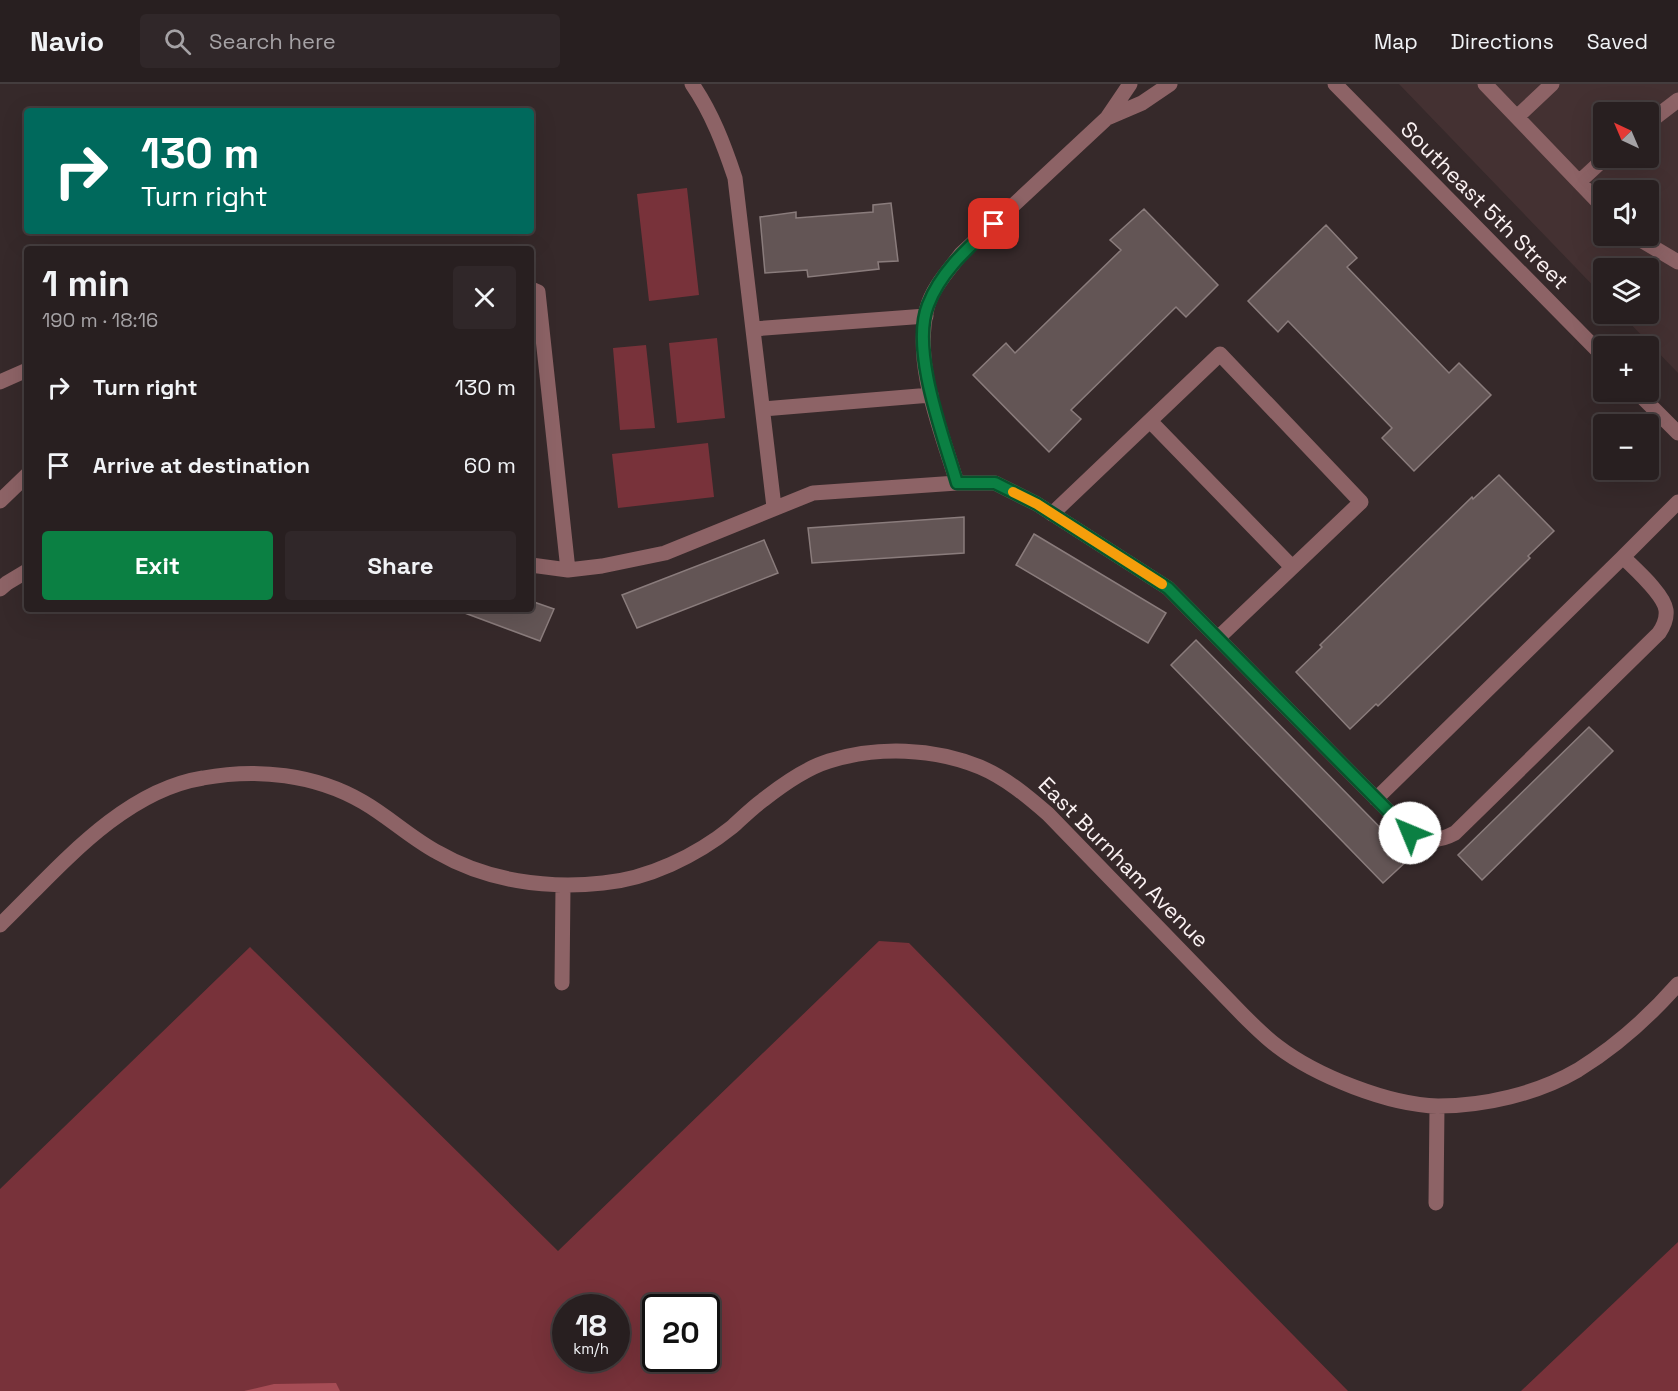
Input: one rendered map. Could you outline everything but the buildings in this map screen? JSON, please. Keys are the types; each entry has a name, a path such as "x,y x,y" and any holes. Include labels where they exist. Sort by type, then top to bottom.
{"street":[{"path":"692,84 701,97 723,142 735,178 774,507"},
{"path":"957,483 931,395 923,339 927,307 941,279 961,254 1107,118 1130,84"},
{"path":"1107,118 1142,103 1170,84"},
{"name":"Southeast 5th Street","path":"1335,84 1593,346"},
{"path":"1485,84 1593,197"},
{"path":"1517,117 1552,84"},
{"path":"1659,115 1678,100"},
{"path":"1579,182 1594,168"},
{"path":"1651,246 1678,262"},
{"path":"534,290 538,292 568,570"},
{"path":"753,329 926,316"},
{"path":"1052,514 1220,354 1361,502 1218,638"},
{"path":"0,382 24,371"},
{"path":"763,409 931,395"},
{"path":"1647,402 1678,433"},
{"path":"1150,421 1292,567"},
{"path":"0,501 24,478"},
{"path":"534,565 568,570 602,566 665,553 774,507 813,494 957,483 995,483 1052,514 1168,588 1410,833 1426,840 1443,840 1455,833 1651,642 1664,625 1666,609 1660,595 1623,556"},
{"path":"1376,799 1678,502"},
{"path":"0,589 24,573"},
{"name":"East Burnham Avenue","path":"0,925 91,837 123,811 159,792 199,778 243,772 286,775 327,785 364,802 438,853 478,871 519,882 563,886 607,883 650,872 689,856 729,829 778,789 828,762 866,754 902,750 940,755 980,767 1016,787 1048,814 1243,1016 1277,1046 1316,1070 1358,1089 1400,1100 1437,1106 1493,1101 1536,1089 1576,1071 1615,1044 1678,984"},
{"path":"562,983 563,886"},
{"path":"1436,1203 1437,1106"}],"shaded area":[{"path":"1399,84 1678,84 1678,373 1659,353 1659,336 1642,336 1631,324 1659,324 1659,258 1593,258 1593,286"},
{"path":"687,188 699,295 649,301 637,194"},
{"path":"717,338 725,418 677,423 669,343"},
{"path":"646,345 655,428 620,430 613,348"},
{"path":"708,443 714,497 618,508 612,454"},
{"path":"879,941 909,943 1348,1391 0,1391 0,1189 250,947 558,1251"},
{"path":"1678,1242 1678,1391 1521,1391"},
{"path":"336,1383 340,1391 244,1391 274,1384"}],"slow traffic":[{"path":"1013,492 1037,504 1162,584"}],"route":[{"path":"994,224 961,254 941,279 927,307 923,339 926,367 931,395 957,483 995,483 1037,504 1168,588 1410,833"}]}
